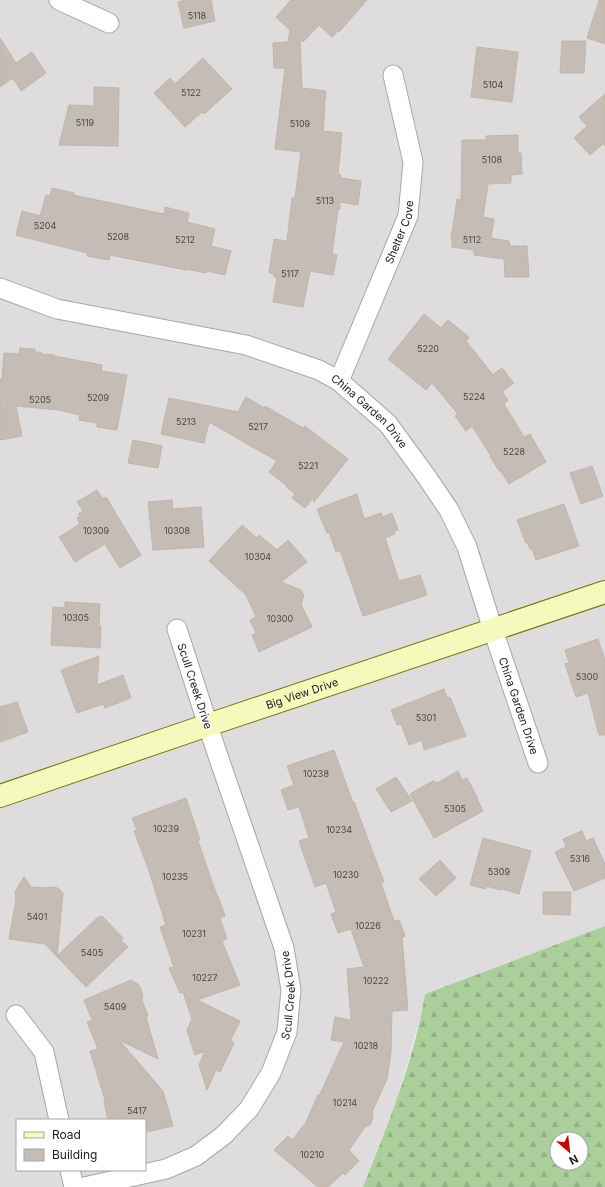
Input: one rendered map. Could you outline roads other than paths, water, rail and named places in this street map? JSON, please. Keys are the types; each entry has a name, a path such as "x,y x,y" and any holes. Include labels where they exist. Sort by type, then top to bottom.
{"street":[{"path":"59,0 109,23"},
{"name":"Shelter Cove","path":"339,381 408,216 413,162 393,75"},
{"name":"China Garden Drive","path":"0,288 57,309 246,345 319,370 339,381 388,424 449,510 467,547 493,630 538,763"},
{"name":"Big View Drive","path":"0,796 605,592"},
{"name":"Scull Creek Drive","path":"84,1187 166,1169 196,1156 224,1134 249,1109 271,1073 287,1032 291,990 284,948 177,629"},
{"path":"16,1015 44,1052 59,1119"},
{"path":"70,1171 74,1187"}]}
